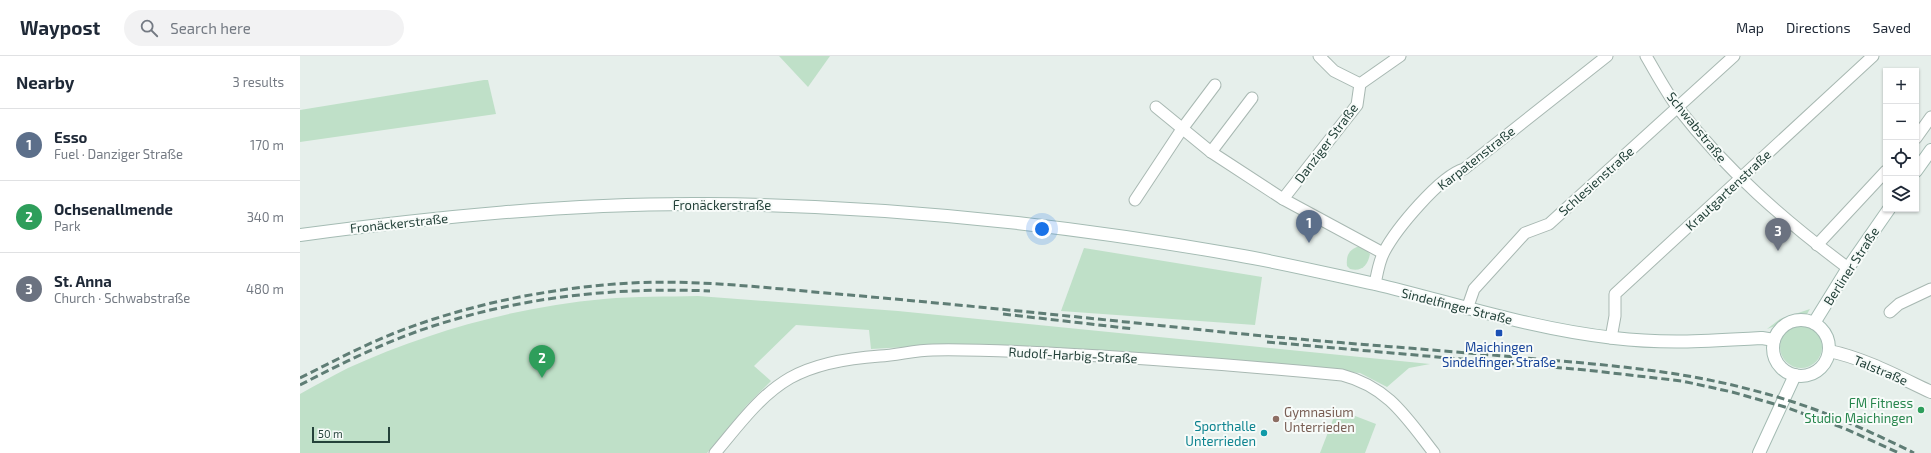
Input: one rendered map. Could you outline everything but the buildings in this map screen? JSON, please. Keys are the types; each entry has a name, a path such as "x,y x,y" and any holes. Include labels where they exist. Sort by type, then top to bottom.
{"main road":[{"path":"1919,167 1931,150"},
{"name":"Fronäckerstraße","path":"300,234 420,220 528,211 703,204 812,207 928,213 1016,222 1143,240"},
{"name":"Berliner Straße","path":"1814,323 1848,268 1887,212"},
{"name":"Sindelfinger Straße","path":"1143,240 1240,256 1375,284 1467,309 1520,321 1611,338 1668,342 1762,338 1774,340"},
{"path":"1807,320 1814,323 1820,327 1827,338 1829,351 1827,358 1817,371 1810,374 1794,375 1782,368 1777,362 1774,355 1774,340 1778,333 1790,322 1807,320"},
{"name":"Talstraße","path":"1829,351 1842,353 1931,392"},
{"path":"1759,453 1794,375"}],"street":[{"path":"1319,56 1334,71 1360,84 1400,56"},
{"name":"Karpatenstraße","path":"1375,284 1383,253 1400,227 1423,201 1456,171 1464,169 1608,56"},
{"name":"Schwabstraße","path":"1646,56 1677,107 1740,179 1817,245 1848,268"},
{"name":"Schlesienstraße","path":"1467,309 1474,289 1525,233 1549,224 1734,56"},
{"name":"Krautgartenstraße","path":"1611,338 1615,316 1615,294 1831,93 1873,56"},
{"name":"Danziger Straße","path":"1283,199 1358,105 1360,84"},
{"path":"1135,200 1182,129 1215,85"},
{"path":"1211,152 1252,98"},
{"path":"1156,107 1211,152 1283,199 1383,253"},
{"path":"1919,134 1931,117"},
{"path":"1817,245 1883,173"},
{"path":"1890,312 1899,304 1931,289"},
{"name":"Rudolf-Harbig-Straße","path":"715,453 758,402 773,389 792,378 829,364 869,356 931,350 1028,352 1152,358 1342,375 1357,378 1374,386 1391,400 1434,453"}],"green space":[{"path":"779,56 830,56 808,87"},
{"path":"488,80 496,114 300,142 300,110"},
{"path":"1360,246 1370,254 1368,261 1364,267 1354,270 1350,269 1347,266 1349,253 1353,249"},
{"path":"1084,248 1262,277 1255,325 1061,311"},
{"path":"698,296 898,311 1430,364 1409,368 1387,387 1360,373 1084,349 959,344 871,349 869,330 796,325 754,366 771,381 746,406 707,453 300,453 300,394 348,368 379,355 441,332 538,308 616,298"},
{"path":"1810,309 1807,314 1793,317 1767,329 1780,319"},
{"path":"1797,326 1805,326 1813,329 1819,335 1822,347 1819,359 1813,365 1805,368 1797,368 1789,365 1783,359 1780,351 1780,343 1783,335 1789,329"},
{"path":"1337,409 1376,424 1365,453 1320,453"}],"railway":[{"path":"300,378 360,348 423,322 504,300 560,290 615,284 643,282 699,283 925,302 1308,340 1574,362 1664,372 1723,383 1794,402 1855,425 1914,453"},
{"path":"300,385 397,339 430,327 499,308 533,301 603,293 674,290 710,291"},
{"path":"1003,314 1134,329"},
{"path":"1267,342 1586,370 1682,381 1732,392 1785,407 1846,429 1899,453"}],"place":[{"name":"Esso","path":"1309,243"},
{"name":"St. Anna","path":"1778,251"},
{"name":"Maichingen Sindelfinger Straße","path":"1499,333"},
{"name":"Ochsenallmende","path":"542,378"},
{"name":"FM Fitness Studio Maichingen","path":"1921,410"},
{"name":"Gymnasium Unterrieden","path":"1276,419"},
{"name":"Sporthalle Unterrieden","path":"1264,433"}]}
